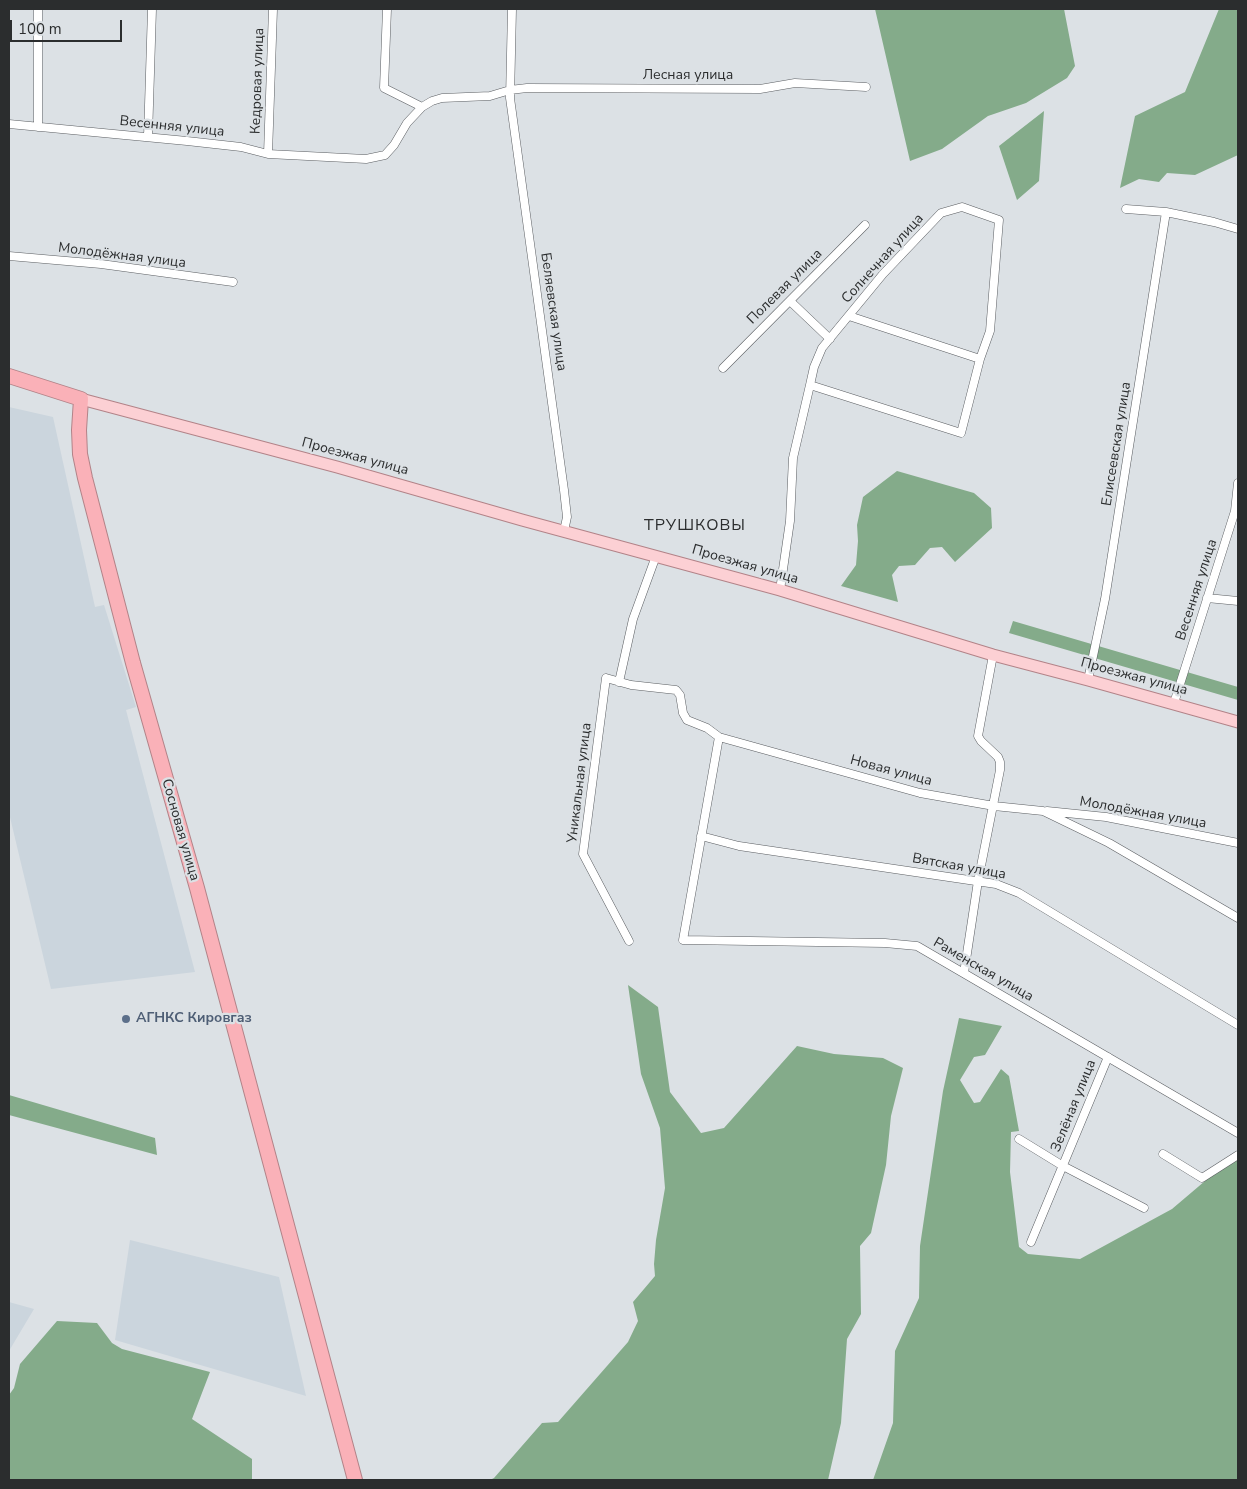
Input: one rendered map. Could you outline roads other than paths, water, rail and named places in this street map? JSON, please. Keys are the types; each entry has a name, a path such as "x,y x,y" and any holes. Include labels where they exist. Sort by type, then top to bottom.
{"highway":[{"path":"9,376 81,399"},
{"name":"Сосновая улица","path":"81,399 80,454 85,478 133,663 197,888 355,1480"}],"main road":[{"name":"Проезжая улица","path":"81,399 780,590 993,656 1174,703 1238,722"}],"street":[{"path":"38,9 38,127"},
{"path":"148,137 152,9"},
{"name":"Кедровая улица","path":"268,154 273,9"},
{"path":"387,9 384,88 422,107"},
{"name":"Беляевская улица","path":"512,9 510,94 565,498 567,517 564,530"},
{"name":"Лесная улица","path":"422,107 442,98 510,94 527,88 760,89 795,83 866,87"},
{"name":"Весенняя улица","path":"9,124 241,147 268,154 366,159 384,155 394,145 408,123 422,107"},
{"name":"Солнечная улица","path":"780,590 790,521 793,458 810,385 822,348 883,274 941,213 962,207 999,220 990,331 980,359 961,433 810,385"},
{"path":"1126,208 1166,212 1238,229"},
{"name":"Елисеевская улица","path":"1088,680 1105,599 1166,212"},
{"name":"Полевая улица","path":"723,368 865,225"},
{"name":"Молодёжная улица","path":"9,256 101,264 233,282"},
{"path":"790,301 830,339"},
{"name":"Солнечная улица","path":"849,316 980,359"},
{"name":"Весенняя улица","path":"1174,703 1235,511 1238,483"},
{"path":"620,682 633,619 656,556"},
{"path":"1207,598 1238,600"},
{"path":"964,973 978,881 994,806 1000,762 998,757 978,736 993,656"},
{"name":"Уникальная улица","path":"620,682 606,678 583,854 629,940"},
{"name":"Новая улица","path":"620,682 676,690 680,695 682,713 687,720 707,728 719,737 920,793 994,806 1043,810 1109,843 1238,918"},
{"path":"701,836 719,737"},
{"name":"Молодёжная улица","path":"1043,810 1106,817 1238,843"},
{"name":"Вятская улица","path":"701,836 739,846 996,884 1019,892 1238,1025"},
{"name":"Раменская улица","path":"701,836 683,940 885,942 916,946 1238,1133"},
{"name":"Зелёная улица","path":"1030,1242 1108,1057"},
{"name":"Зелёная улица","path":"1019,1139 1063,1166 1144,1208"},
{"path":"1163,1154 1202,1178 1238,1155"}],"place":[{"name":"АГНКС Кировгаз","path":"126,1019"}],"district":[{"name":"ТРУШКОВЫ","path":"695,526"}]}
